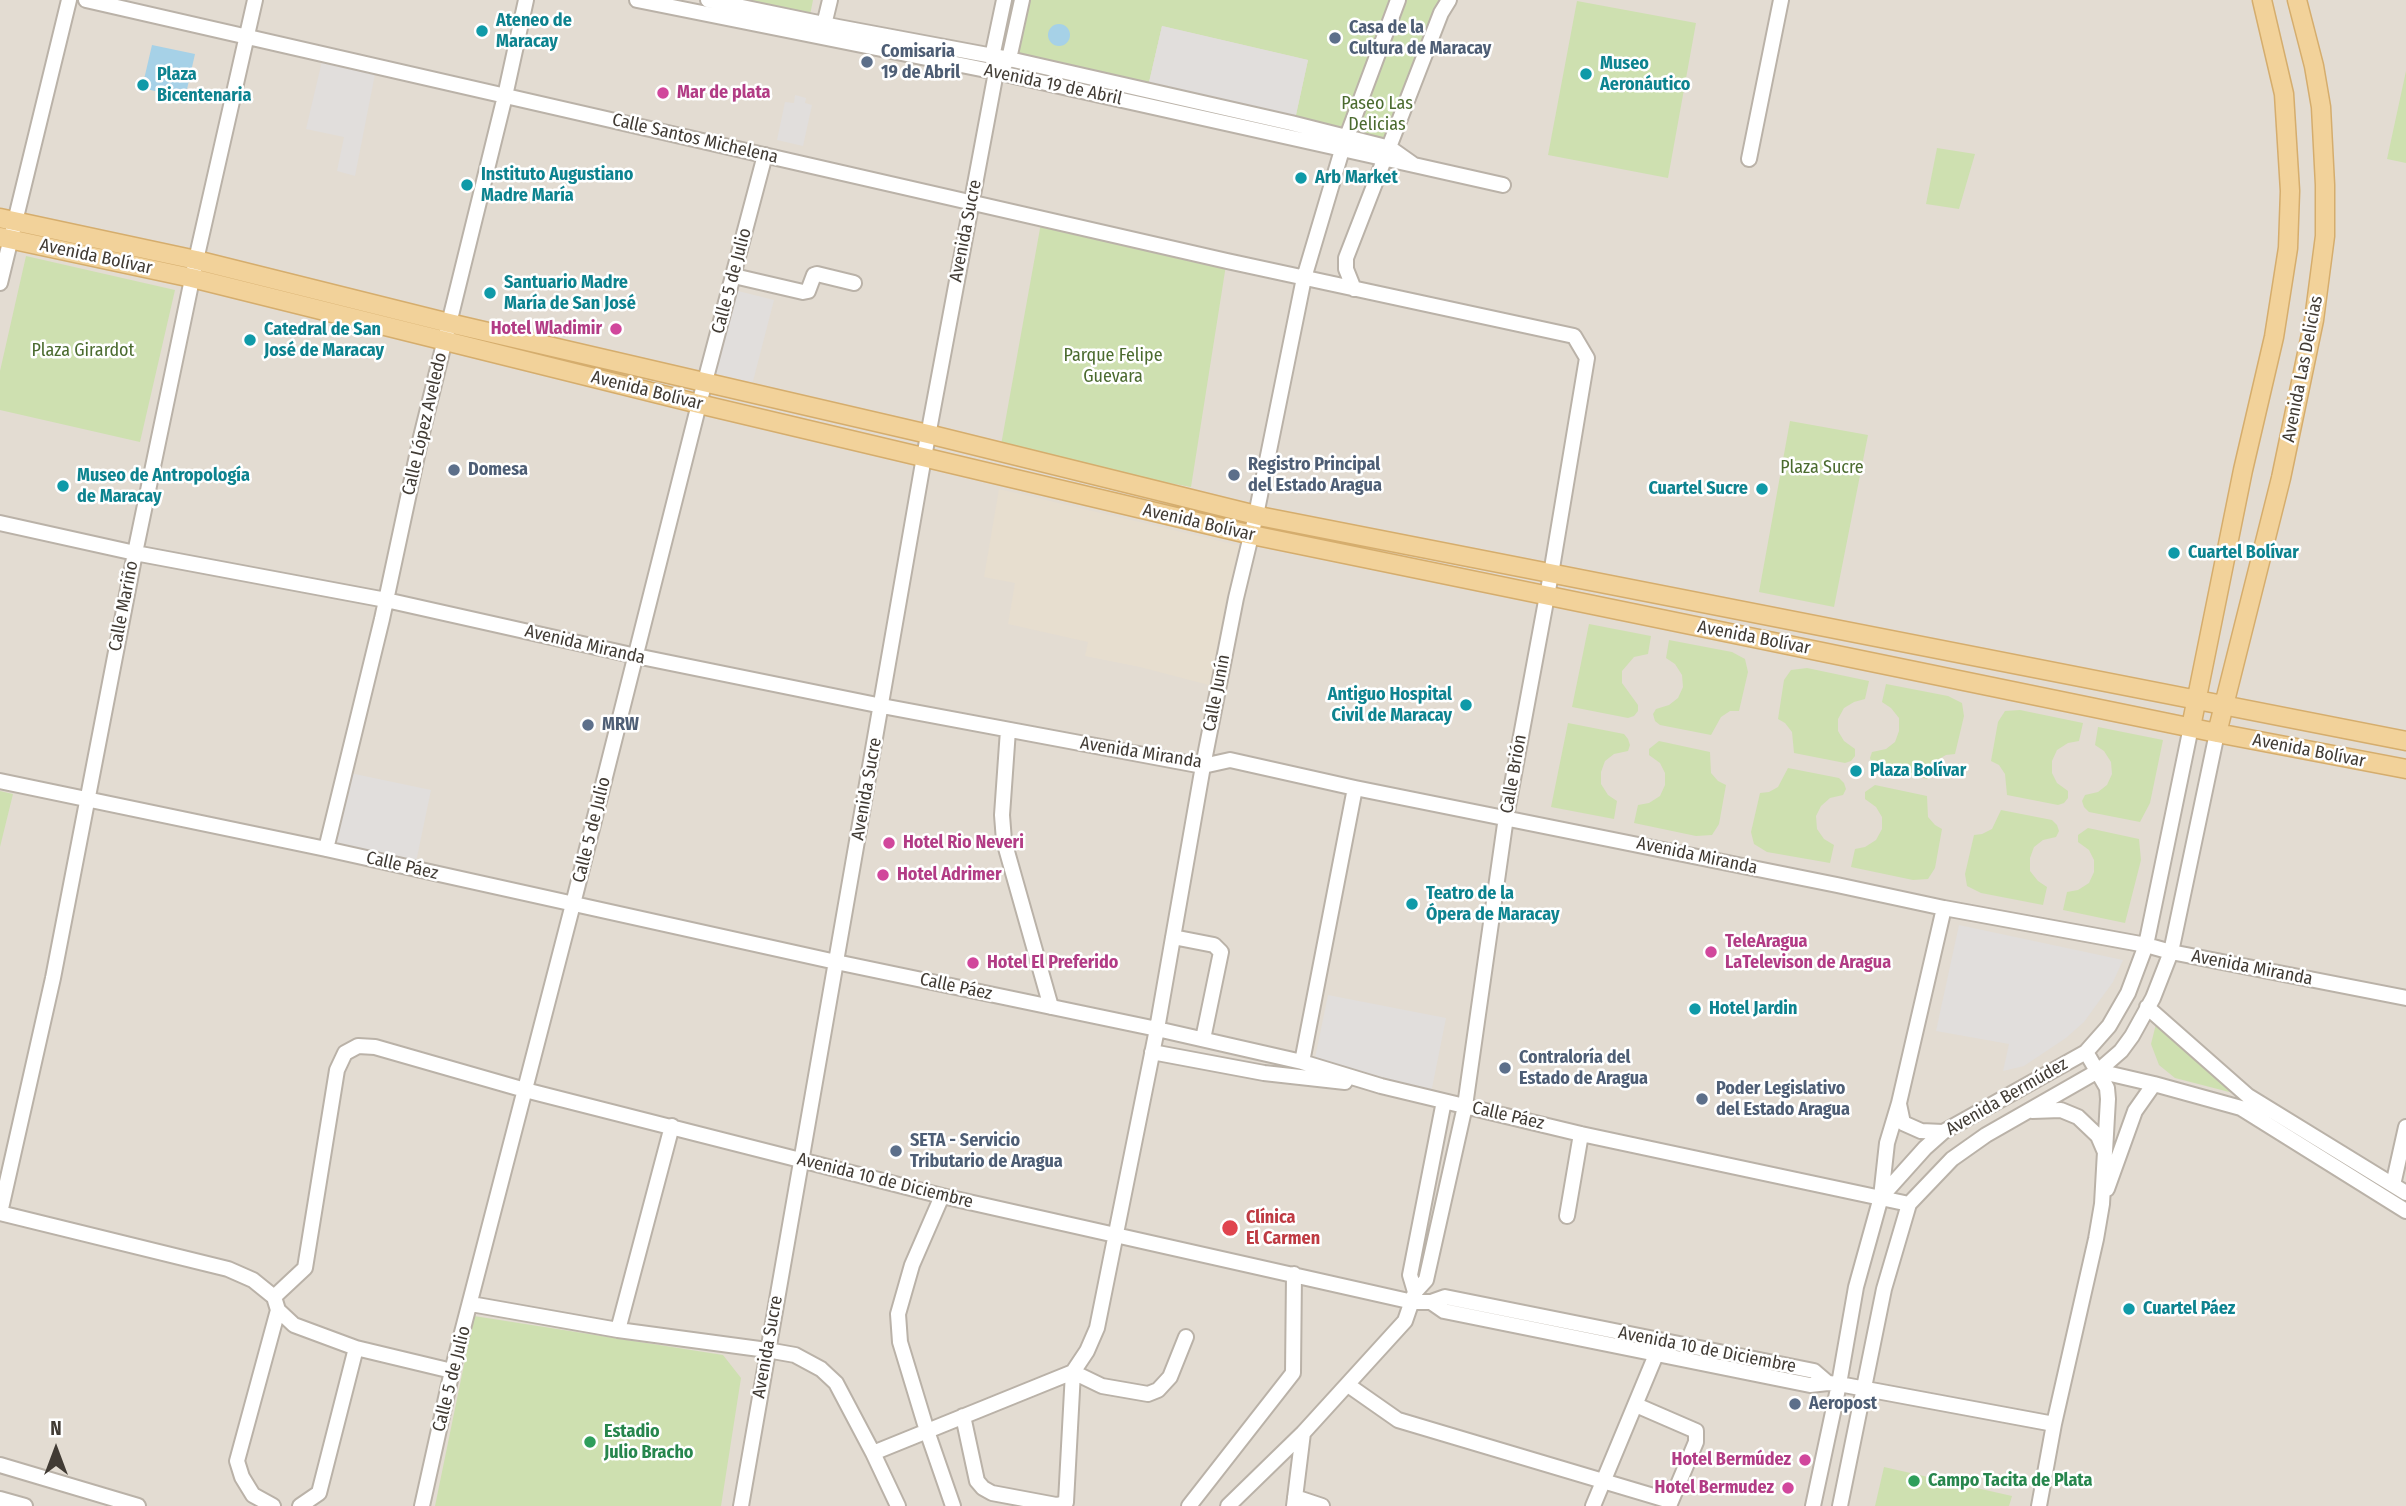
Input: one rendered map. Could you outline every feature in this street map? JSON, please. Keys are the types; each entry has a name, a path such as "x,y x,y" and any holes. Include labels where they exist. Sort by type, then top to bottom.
{"main road":[{"name":"Avenida Las Delicias","path":"2191,727 2243,470 2274,337 2288,248 2290,191 2284,94 2262,0"},
{"name":"Avenida Las Delicias","path":"2217,733 2281,478 2315,320 2325,236 2321,107 2314,66 2297,0"},
{"name":"Avenida Bolívar","path":"8,219 447,332 699,404 1252,536 2217,733 2406,769"},
{"name":"Avenida Bolívar","path":"6,238 194,269"},
{"name":"Avenida Bolívar","path":"447,332 705,382 1256,515 2406,741"}],"street":[{"path":"0,283 8,219 69,0"},
{"name":"Calle Santos Michelena","path":"86,0 1304,278"},
{"name":"Calle Mariño","path":"0,1213 52,978 194,269 255,0"},
{"name":"Calle López Aveledo","path":"326,849 386,600 421,437 506,96 526,0"},
{"name":"Avenida 19 de Abril","path":"637,0 1345,143"},
{"name":"Avenida 19 de Abril","path":"708,0 1009,60 1345,143 1387,154 1414,165 1503,185"},
{"path":"824,24 830,0"},
{"name":"Avenida Sucre","path":"741,1506 928,434 996,72 992,57 1004,0"},
{"path":"996,72 1009,60 1022,0"},
{"path":"1304,278 1345,143 1398,0"},
{"path":"1354,289 1346,269 1346,258 1441,13 1449,0"},
{"path":"1749,159 1781,0"},
{"name":"Calle 5 de Julio","path":"422,1506 452,1371 765,155"},
{"path":"734,276 803,292 808,291 814,275 817,274 854,283"},
{"name":"Calle Brión","path":"1228,1506 1303,1433 1405,1321 1414,1297 1426,1280 1465,1106 1506,817 1551,575 1587,358 1574,336 1304,278"},
{"name":"Calle Junín","path":"1073,1372 1087,1351 1097,1328 1157,1029 1203,766 1236,598 1252,536 1304,278"},
{"name":"Avenida Miranda","path":"0,523 135,554 386,600 636,656 882,706 1203,766 1230,760 1944,908 2146,945 2406,998"},
{"name":"Avenida Bermúdez","path":"1813,1506 1833,1383 1881,1197 1943,1132 2086,1052 2109,1026 2128,993 2146,945 2191,727"},
{"path":"1008,730 1002,815 1004,841 1051,1007"},
{"name":"Avenida Bermúdez","path":"1840,1506 1884,1289 1909,1204 1952,1159 1986,1135 2098,1071 2121,1051 2132,1036 2171,952 2217,733"},
{"name":"Calle Páez","path":"0,781 1157,1029 1302,1062 1381,1086 1581,1134 1909,1204"},
{"path":"1302,1062 1355,788"},
{"path":"1881,1197 1887,1143 1899,1103 1944,908"},
{"path":"1173,937 1214,945 1221,952 1203,1040"},
{"path":"2147,1007 2244,1102 2406,1211"},
{"name":"Avenida 10 de Diciembre","path":"276,1303 305,1268 337,1070 345,1053 358,1046 374,1047 525,1090 942,1196 1294,1274 1431,1302 1446,1297 1659,1347 1814,1371 1833,1383 2054,1424"},
{"path":"1152,1052 1264,1073 1381,1086"},
{"path":"2039,1506 2102,1204 2107,1088 2086,1052"},
{"path":"2098,1071 2244,1102 2400,1189 2406,1128"},
{"path":"2102,1204 2135,1111 2154,1084"},
{"path":"1414,1297 1410,1275 1444,1101"},
{"path":"1899,1103 1903,1123 1921,1131 1943,1132"},
{"path":"2027,1112 2061,1110 2078,1117 2098,1136 2104,1150"},
{"path":"618,1330 672,1126"},
{"path":"1567,1216 1581,1134"},
{"path":"942,1196 912,1265 898,1314 900,1342 953,1506"},
{"path":"1424,1198 1443,1203"},
{"path":"0,1213 228,1269 253,1280 294,1325 356,1348 452,1371"},
{"path":"1189,1506 1293,1373 1294,1274"},
{"path":"273,1506 253,1496 242,1477 237,1461 276,1303"},
{"path":"471,1304 618,1330 795,1356 821,1369 836,1383 898,1506"},
{"path":"873,1453 1073,1372 1102,1386 1148,1394 1158,1390 1170,1377 1186,1338"},
{"path":"1593,1506 1659,1347"},
{"path":"300,1506 318,1493 356,1348"},
{"path":"963,1416 977,1481 983,1488 992,1493 1056,1505 1066,1502 1073,1372"},
{"path":"1348,1385 1398,1420 1603,1481 1669,1504 1696,1442 1696,1431 1636,1405"},
{"path":"1303,1433 1295,1502 1322,1506"},
{"path":"0,1465 138,1506"},
{"path":"0,1499 25,1506"}],"shaded area":[{"path":"0,0 2406,0 2406,1506 0,1506"},
{"path":"1162,26 1308,60 1294,124 1147,91"},
{"path":"322,61 375,74 355,176 337,171 344,137 306,129"},
{"path":"795,95 806,98 805,103 812,105 803,146 777,140 785,102 794,103"},
{"path":"734,290 774,300 751,389 711,379"},
{"path":"999,489 1241,546 1209,685 1085,656 1088,642 1008,624 1015,583 984,577"},
{"path":"350,773 431,790 416,862 332,842"},
{"path":"1959,925 2123,960 2113,982 2084,1022 2066,1038 2024,1066 2003,1071 2009,1044 1936,1031"},
{"path":"1328,995 1446,1018 1431,1093 1314,1063"}],"green space":[{"path":"740,0 813,0 810,15"},
{"name":"Paseo Las Delicias","path":"1022,0 1442,0 1388,147 1294,124 1308,60 1162,26 1147,91 1009,59"},
{"path":"1577,1 1696,23 1668,178 1548,155"},
{"path":"2406,71 2406,163 2387,159"},
{"path":"1937,148 1975,154 1959,209 1926,204"},
{"name":"Parque Felipe Guevara","path":"1041,223 1226,265 1191,487 1115,473 1001,445"},
{"name":"Plaza Girardot","path":"26,256 175,290 140,442 0,410 0,371"},
{"name":"Plaza Sucre","path":"1790,421 1868,435 1834,607 1759,592"},
{"path":"1589,624 1651,636 1648,654 1634,657 1622,671 1622,683 1638,705 1634,716 1628,718 1572,707"},
{"path":"1669,640 1732,652 1745,659 1748,672 1739,711 1730,711 1721,717 1711,735 1660,725 1655,721 1653,714 1656,709 1669,705 1678,698 1683,687 1682,675 1675,664 1666,658"},
{"path":"1807,668 1869,681 1865,699 1844,708 1838,719 1838,731 1844,741 1855,749 1855,756 1851,761 1845,763 1794,753 1792,732 1778,719 1784,680 1791,670"},
{"path":"1886,684 1948,696 1962,703 1964,716 1955,754 1937,760 1928,779 1876,769 1872,764 1872,752 1886,749 1895,742 1899,731 1899,718 1882,702"},
{"path":"2020,710 2083,723 2079,741 2068,743 2057,750 2052,761 2052,773 2057,783 2068,791 2068,798 2064,803 2058,805 2007,795 2005,774 1999,765 1991,761 1998,722 2005,711"},
{"path":"1568,723 1624,734 1628,739 1628,751 1614,754 1605,761 1601,772 1601,784 1608,795 1617,801 1614,819 1551,807"},
{"path":"2098,727 2163,740 2150,803 2140,822 2089,812 2084,807 2082,801 2085,795 2098,792 2107,785 2112,774 2111,762 2104,751 2095,745"},
{"path":"1659,741 1710,752 1711,773 1726,785 1719,824 1712,835 1696,836 1634,823 1638,805 1649,803 1660,796 1665,785 1665,773 1660,763 1649,755 1649,749"},
{"path":"1788,768 1839,778 1844,783 1846,789 1843,795 1830,798 1821,806 1816,816 1817,829 1824,839 1834,845 1830,863 1767,852 1754,844 1751,832 1760,793 1778,787"},
{"path":"1875,785 1927,796 1928,817 1942,829 1935,868 1928,879 1913,880 1851,867 1855,849 1865,847 1876,840 1882,829 1882,817 1876,807 1865,799 1865,792"},
{"path":"0,791 13,794 0,847"},
{"path":"2001,810 2052,820 2057,825 2059,831 2056,837 2043,840 2034,847 2030,858 2030,871 2047,887 2043,905 1981,893 1967,886 1965,874 1974,835 1992,829"},
{"path":"2088,828 2139,839 2141,860 2125,923 2063,910 2067,892 2078,890 2089,883 2094,872 2094,860 2089,850 2078,842 2078,835"},
{"path":"2157,1020 2237,1094 2175,1078 2159,1065 2151,1044"},
{"name":"Estadio Julio Bracho","path":"474,1316 723,1355 741,1378 721,1506 435,1506"},
{"name":"Campo Tacita de Plata","path":"1884,1467 2012,1496 2009,1506 1875,1506"}],"water":[{"path":"1059,24 1067,27 1070,35 1067,43 1059,46 1051,43 1048,35 1051,27"},
{"path":"152,45 195,54 185,98 142,88"}],"place":[{"name":"Ateneo de Maracay","path":"482,31"},
{"name":"Casa de la Cultura de Maracay","path":"1335,38"},
{"name":"Comisaria 19 de Abril","path":"867,62"},
{"name":"Museo Aeronáutico","path":"1586,74"},
{"name":"Plaza Bicentenaria","path":"143,85"},
{"name":"Mar de plata","path":"663,93"},
{"name":"Arb Market","path":"1301,178"},
{"name":"Instituto Augustiano Madre María","path":"467,185"},
{"name":"Santuario Madre María de San José","path":"490,293"},
{"name":"Hotel Wladimir","path":"616,329"},
{"name":"Catedral de San José de Maracay","path":"250,340"},
{"name":"Domesa","path":"454,470"},
{"name":"Registro Principal del Estado Aragua","path":"1234,475"},
{"name":"Museo de Antropología de Maracay","path":"63,486"},
{"name":"Cuartel Sucre","path":"1762,489"},
{"name":"Cuartel Bolívar","path":"2174,553"},
{"name":"Antiguo Hospital Civil de Maracay","path":"1466,705"},
{"name":"MRW","path":"588,725"},
{"name":"Plaza Bolívar","path":"1856,771"},
{"name":"Hotel Rio Neveri","path":"889,843"},
{"name":"Hotel Adrimer","path":"883,875"},
{"name":"Teatro de la Ópera de Maracay","path":"1412,904"},
{"name":"TeleAragua LaTelevison de Aragua","path":"1711,952"},
{"name":"Hotel El Preferido","path":"973,963"},
{"name":"Hotel Jardin","path":"1695,1009"},
{"name":"Contraloría del Estado de Aragua","path":"1505,1068"},
{"name":"Poder Legislativo del Estado Aragua","path":"1702,1099"},
{"name":"SETA - Servicio Tributario de Aragua","path":"896,1151"},
{"name":"Clínica El Carmen","path":"1230,1228"},
{"name":"Cuartel Páez","path":"2129,1309"},
{"name":"Aeropost","path":"1795,1404"},
{"name":"Estadio Julio Bracho","path":"590,1442"},
{"name":"Hotel Bermúdez","path":"1805,1460"},
{"name":"Campo Tacita de Plata","path":"1914,1481"},
{"name":"Hotel Bermudez","path":"1788,1488"}]}
